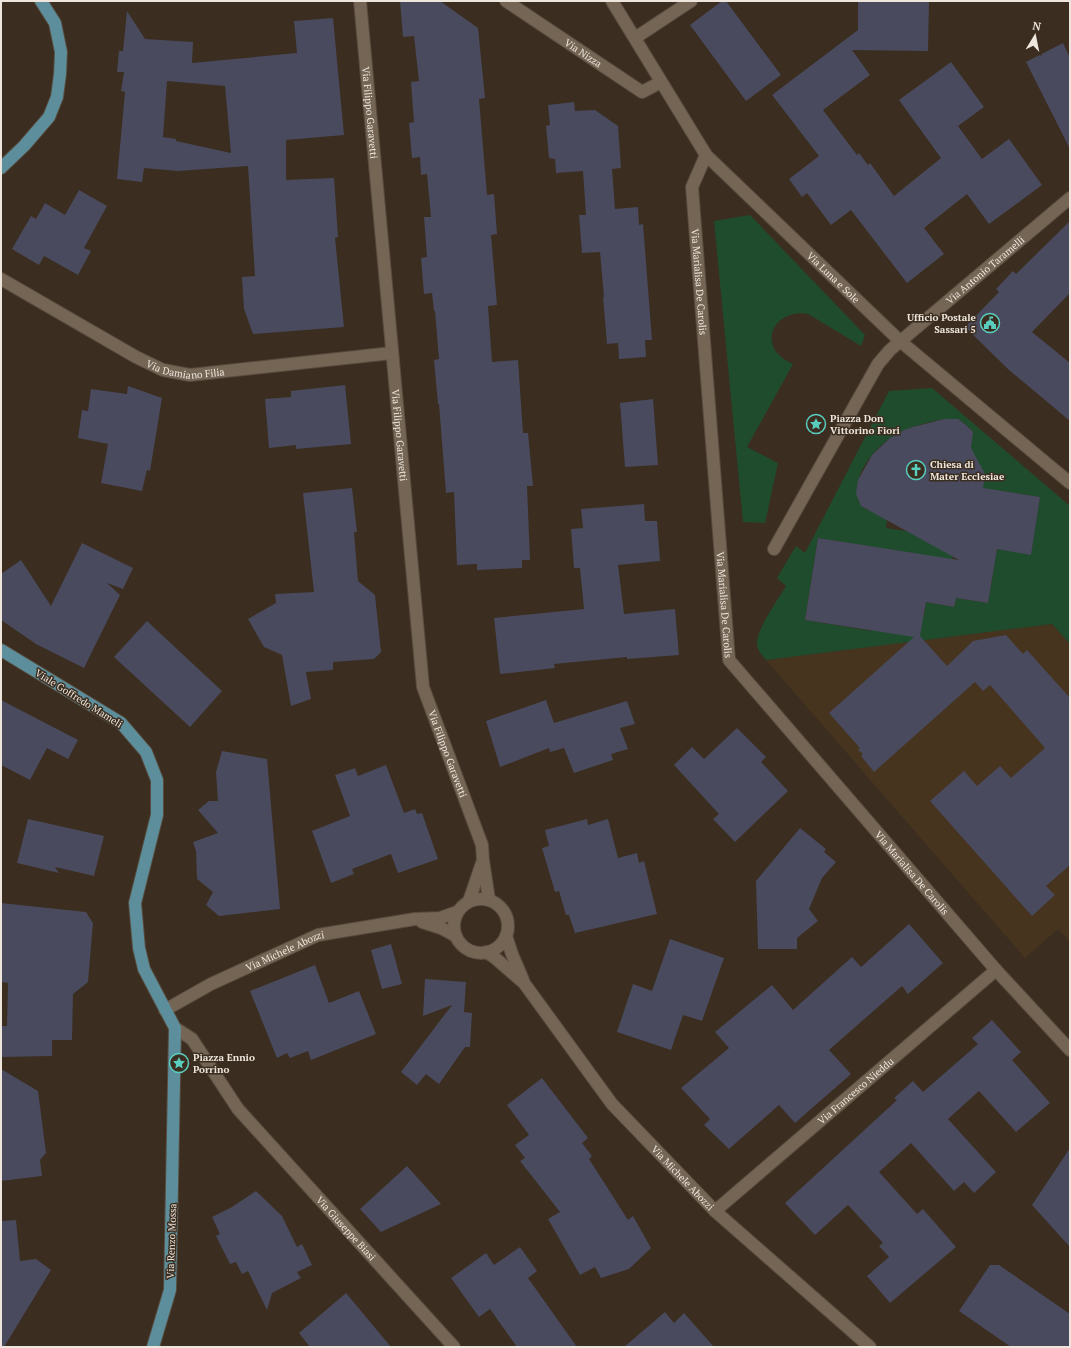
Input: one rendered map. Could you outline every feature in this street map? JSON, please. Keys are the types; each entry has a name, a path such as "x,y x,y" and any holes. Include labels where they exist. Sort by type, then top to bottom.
{"main road":[{"path":"1,168 24,146 49,117 57,97 61,52 55,23 41,1"},
{"name":"Viale Goffredo Mameli","path":"1,650 122,723 146,752 157,780 157,815 135,903 139,948 144,969 165,1010"},
{"path":"165,1010 175,1028"},
{"name":"Via Renzo Mossa","path":"153,1347 170,1290 175,1028"}],"street":[{"name":"Via Filippo Garavetti","path":"360,1 424,687 482,845 489,900"},
{"name":"Via Nizza","path":"506,1 642,92 661,82"},
{"name":"Via Luna e Sole","path":"612,1 706,155 900,340 1070,483"},
{"path":"635,38 691,1"},
{"name":"Via Marialisa De Carolis","path":"706,155 692,188 729,660 996,970 1070,1050"},
{"name":"Via Antonio Taramelli","path":"900,340 1070,198"},
{"name":"Via Damiano Filia","path":"1,279 136,357 163,370 190,375 392,353"},
{"path":"774,549 878,364 900,340"},
{"name":"Via Filippo Garavetti","path":"470,901 483,860"},
{"path":"476,899 489,900 497,904 507,918 508,927 506,936 498,946 492,950 477,952 468,950 461,944 456,936 454,920 457,912 462,906 470,901 476,899"},
{"name":"Via Michele Abozzi","path":"165,1010 211,984 318,935 415,919 440,918 457,912"},
{"name":"Via Michele Abozzi","path":"415,919 441,928 456,936"},
{"name":"Via Michele Abozzi","path":"506,936 524,983"},
{"name":"Via Michele Abozzi","path":"486,952 524,983 612,1104 715,1211 870,1347"},
{"name":"Via Francesco Nieddu","path":"715,1211 996,970"},
{"name":"Via Giuseppe Biasi","path":"175,1028 192,1038 238,1109 454,1347"}],"shaded area":[{"path":"1052,624 1070,644 1070,942 1058,929 1025,958 766,660"}],"green space":[{"path":"750,215 865,335 861,346 808,314 798,313 789,315 776,325 772,339 774,347 779,355 793,364 747,447 778,463 765,523 743,522 714,221"},
{"path":"932,388 1070,506 1070,644 1052,624 766,660 761,654 757,643 760,630 768,614 786,586 777,578 796,546 805,553 889,391","holes":["949,419 960,421 973,432 969,460 980,505 1002,491 1040,497 1031,554 997,549 988,603 956,598 954,607 926,602 924,616 903,613 874,621 872,631 805,620 818,538 952,560 956,539 886,528 888,513 867,510 861,505 857,492 860,474 865,465 871,456 885,442 910,428"]}],"building":[{"path":"400,1 440,1 478,28 485,98 479,99 487,195 494,194 497,234 491,235 497,305 488,306 492,362 518,360 523,433 528,433 533,486 527,486 530,560 522,560 522,568 477,570 477,564 457,565 454,492 446,493 434,360 439,359 435,311 432,293 424,294 421,258 427,257 424,217 431,217 427,174 421,175 420,157 412,158 409,123 414,122 411,82 419,81 414,36 403,37"},
{"path":"722,1 726,1 781,75 746,101 690,25"},
{"path":"858,1 929,1 928,51 852,50 870,75 823,110 857,155 859,153 868,165 870,163 894,196 941,158 899,100 951,62 984,107 958,126 982,159 1009,139 1042,185 989,224 967,194 924,228 944,254 907,283 851,210 831,225 807,193 802,197 789,179 819,156 772,95 858,30"},
{"path":"127,11 145,39 193,42 192,63 297,53 294,21 333,18 344,135 286,140 286,180 334,178 338,237 335,238 344,327 253,334 244,309 242,277 255,276 248,166 178,171 144,168 142,182 117,179 125,92 121,91 124,72 117,72 119,51 123,51","holes":["167,81 225,86 231,153 163,137"]},
{"path":"1063,43 1070,58 1070,149 1026,62"},
{"path":"574,102 575,111 595,110 618,126 621,168 612,169 615,209 638,207 639,225 643,224 652,340 645,340 646,357 619,359 618,343 607,344 600,252 582,253 579,215 586,215 583,171 556,173 555,159 549,158 546,126 550,125 548,105"},
{"path":"79,190 107,206 84,248 91,251 78,275 44,256 39,265 12,249 31,216 36,219 45,203 65,215"},
{"path":"1070,221 1070,293 1032,332 1070,363 1070,421 1009,370 965,327 999,292 996,289 1013,271 1016,274"},
{"path":"345,385 351,444 296,449 296,445 269,448 265,399 291,397 291,391"},
{"path":"128,386 162,398 150,471 147,470 142,491 101,483 108,444 78,438 82,410 88,411 91,389 127,394"},
{"path":"653,399 658,465 625,467 620,403"},
{"path":"944,419 958,419 973,432 971,448 985,474 983,488 1040,497 1031,555 997,549 988,603 956,598 954,607 926,602 920,636 947,666 973,641 1006,635 1023,654 1027,650 1070,698 1070,865 1046,886 1055,895 1032,916 930,801 964,771 977,786 1000,766 1011,778 1045,748 990,685 983,691 975,682 874,772 861,756 863,754 858,750 860,748 829,713 914,637 805,620 818,538 959,560 861,506 856,494 858,480 872,455 890,438 904,430"},
{"path":"352,488 357,532 354,532 358,581 375,595 381,652 374,659 333,662 333,670 306,672 311,699 291,706 282,655 264,647 248,619 276,603 275,594 314,592 303,493"},
{"path":"644,504 645,521 657,521 660,561 618,565 624,614 675,609 679,655 627,659 627,657 554,664 555,668 500,674 494,618 584,609 580,568 574,568 571,529 583,528 581,509"},
{"path":"82,543 133,568 123,589 107,583 120,595 84,668 36,644 1,620 1,574 21,560 51,606"},
{"path":"147,621 222,691 190,727 114,657"},
{"path":"1,700 78,740 68,759 47,748 30,780 1,765"},
{"path":"546,700 554,723 627,701 635,724 620,728 628,749 611,754 613,760 574,773 564,748 550,752 549,748 500,767 486,721"},
{"path":"737,728 766,757 761,762 788,791 735,842 713,819 719,814 674,765 692,747 704,759"},
{"path":"222,751 267,759 280,909 219,916 206,905 213,892 197,879 196,851 193,842 218,833 198,810 209,801 218,801 216,772"},
{"path":"386,765 404,813 415,809 417,814 422,813 438,859 398,873 391,854 352,869 354,874 331,883 312,831 350,816 335,775 355,768 358,776"},
{"path":"28,819 104,836 94,876 55,867 59,873 17,863"},
{"path":"587,819 588,825 608,819 618,858 637,853 639,863 644,861 657,914 575,933 569,915 566,915 559,891 555,892 542,848 549,846 545,830"},
{"path":"800,828 826,849 824,852 836,862 822,878 809,909 818,921 797,938 797,949 758,949 756,881"},
{"path":"1,903 86,912 93,923 88,982 73,994 72,1040 52,1040 52,1056 1,1057 1,1026 7,1026 8,983 1,982"},
{"path":"909,924 943,963 908,994 902,986 829,1050 851,1074 795,1123 779,1105 729,1149 704,1125 710,1119 681,1088 729,1048 715,1032 772,985 793,1010 852,957 861,967"},
{"path":"670,939 724,958 702,1021 683,1015 671,1050 617,1032 633,984 652,991"},
{"path":"391,944 402,984 382,989 371,950"},
{"path":"315,965 329,1003 359,991 376,1034 311,1060 308,1051 290,1058 287,1053 277,1058 250,991"},
{"path":"425,979 466,982 464,1012 472,1013 470,1047 465,1047 439,1084 426,1074 417,1085 401,1072 452,1005 423,1016"},
{"path":"992,1020 1021,1052 1012,1060 1050,1103 1016,1132 979,1091 948,1119 996,1172 974,1193 964,1182 954,1191 911,1143 879,1172 917,1214 923,1209 956,1247 890,1303 867,1276 889,1257 879,1246 883,1243 848,1205 815,1235 785,1203 897,1100 894,1098 913,1081 923,1092 978,1044 972,1038"},
{"path":"1,1069 38,1091 46,1153 40,1160 42,1176 1,1181"},
{"path":"542,1078 588,1138 582,1143 592,1156 589,1159 628,1220 633,1216 651,1248 629,1269 601,1278 595,1267 580,1275 548,1219 560,1212 520,1161 525,1158 515,1145 529,1135 507,1105"},
{"path":"1070,1148 1070,1247 1032,1205"},
{"path":"407,1166 441,1204 381,1232 360,1209"},
{"path":"256,1191 282,1216 297,1247 302,1244 312,1265 297,1272 301,1278 272,1293 267,1310 248,1271 242,1274 236,1262 230,1264 216,1236 220,1234 212,1217 232,1207"},
{"path":"16,1220 20,1261 36,1259 51,1270 4,1347 1,1347 1,1221"},
{"path":"520,1247 537,1271 528,1278 577,1347 517,1347 490,1309 479,1317 451,1278 486,1253 494,1265"},
{"path":"990,1265 999,1265 1070,1314 1070,1347 1011,1347 959,1311"},
{"path":"346,1293 391,1347 310,1347 299,1333"},
{"path":"665,1312 674,1323 684,1313 714,1347 624,1347"}],"place":[{"name":"Ufficio Postale Sassari 5","path":"990,323"},
{"name":"Piazza Don Vittorino Fiori","path":"816,424"},
{"name":"Chiesa di Mater Ecclesiae","path":"916,470"},
{"name":"Piazza Ennio Porrino","path":"179,1063"}]}
